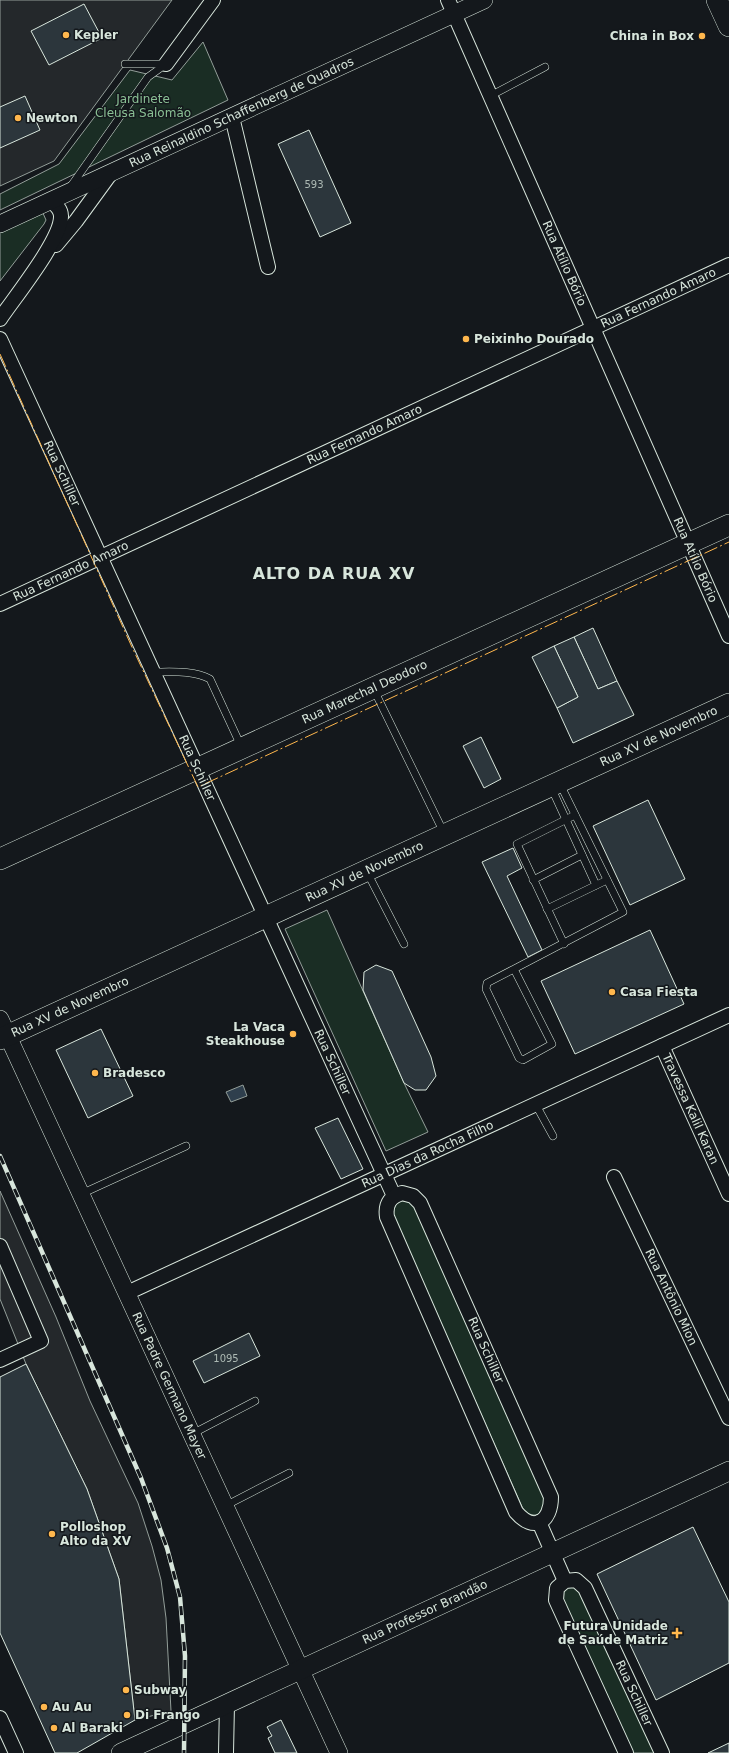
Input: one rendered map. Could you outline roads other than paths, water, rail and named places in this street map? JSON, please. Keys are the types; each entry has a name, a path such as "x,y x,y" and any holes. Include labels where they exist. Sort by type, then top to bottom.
{"main road":[{"path":"717,0 729,26"},
{"name":"Rua Marechal Deodoro","path":"0,859 729,525"},
{"name":"Rua XV de Novembro","path":"2,1031 266,917 729,704"},
{"name":"Rua Professor Brandão","path":"121,1753 729,1471"}],"street":[{"path":"166,64 213,0"},
{"name":"Rua Reinaldino Schaffenberg de Quadros","path":"0,224 232,117 451,7 484,0"},
{"name":"Rua Atílio Bório","path":"451,7 729,636"},
{"path":"232,117 268,267"},
{"path":"46,252 59,243 110,173"},
{"path":"0,319 46,252 59,228 61,215 58,206 58,198"},
{"name":"Rua Fernando Amaro","path":"0,604 729,265"},
{"name":"Rua Schiller","path":"0,339 394,1196 402,1193 414,1196 420,1203 551,1497 551,1508 546,1518 539,1522"},
{"name":"Rua Dias da Rocha Filho","path":"127,1293 729,1015"},
{"name":"Rua Padre Germano Mayer","path":"2,1031 81,1194 338,1753"},
{"name":"Travessa Kalil Karan","path":"662,1046 729,1194"},
{"name":"Rua Antônio Mion","path":"614,1177 729,1418"},
{"path":"394,1196 388,1202 386,1210 387,1216 516,1512 522,1519 530,1524 539,1522 553,1553 565,1581 557,1588 556,1600 626,1753"},
{"path":"0,1246 41,1341 0,1360"},
{"name":"Rua Schiller","path":"565,1581 576,1580 585,1588 662,1753"},
{"path":"226,1753 227,1704"},
{"path":"0,1718 16,1753"}],"lane":[{"path":"125,64 166,64"},
{"path":"58,198 148,77 166,64"},
{"path":"490,96 546,67"},
{"path":"153,672 184,673 205,676 210,679 242,748"},
{"path":"373,688 445,835"},
{"path":"514,969 552,1044 523,1060 519,1058 486,989 487,983 623,912 575,815 555,784"},
{"path":"555,784 566,819 596,885"},
{"path":"564,944 516,844 575,815"},
{"path":"533,880 582,855"},
{"path":"366,871 404,944"},
{"path":"547,909 606,880"},
{"path":"536,1104 553,1136"},
{"path":"81,1194 186,1146"},
{"path":"192,1434 255,1402"},
{"path":"225,1507 289,1473"}],"water":[{"path":"243,1085 247,1096 231,1102 226,1092"}],"railway":[{"path":"0,1156 141,1478 167,1548 180,1597 185,1656 184,1753"}],"place":[{"name":"Kepler","path":"66,35"},
{"name":"China in Box","path":"702,36"},
{"name":"Newton","path":"18,118"},
{"name":"Peixinho Dourado","path":"466,339"},
{"name":"Casa Fiesta","path":"612,992"},
{"name":"La Vaca Steakhouse","path":"293,1034"},
{"name":"Bradesco","path":"95,1073"},
{"name":"Polloshop Alto da XV","path":"52,1534"},
{"name":"Futura Unidade de Saúde Matriz","path":"677,1633"},
{"name":"Subway","path":"126,1690"},
{"name":"Au Au","path":"44,1707"},
{"name":"Di Frango","path":"127,1715"},
{"name":"Al Baraki","path":"54,1728"}],"district":[{"name":"ALTO DA RUA XV","path":"334,573"}],"park label":[{"name":"Jardinete Cleusa Salomão","path":"143,106"}]}
